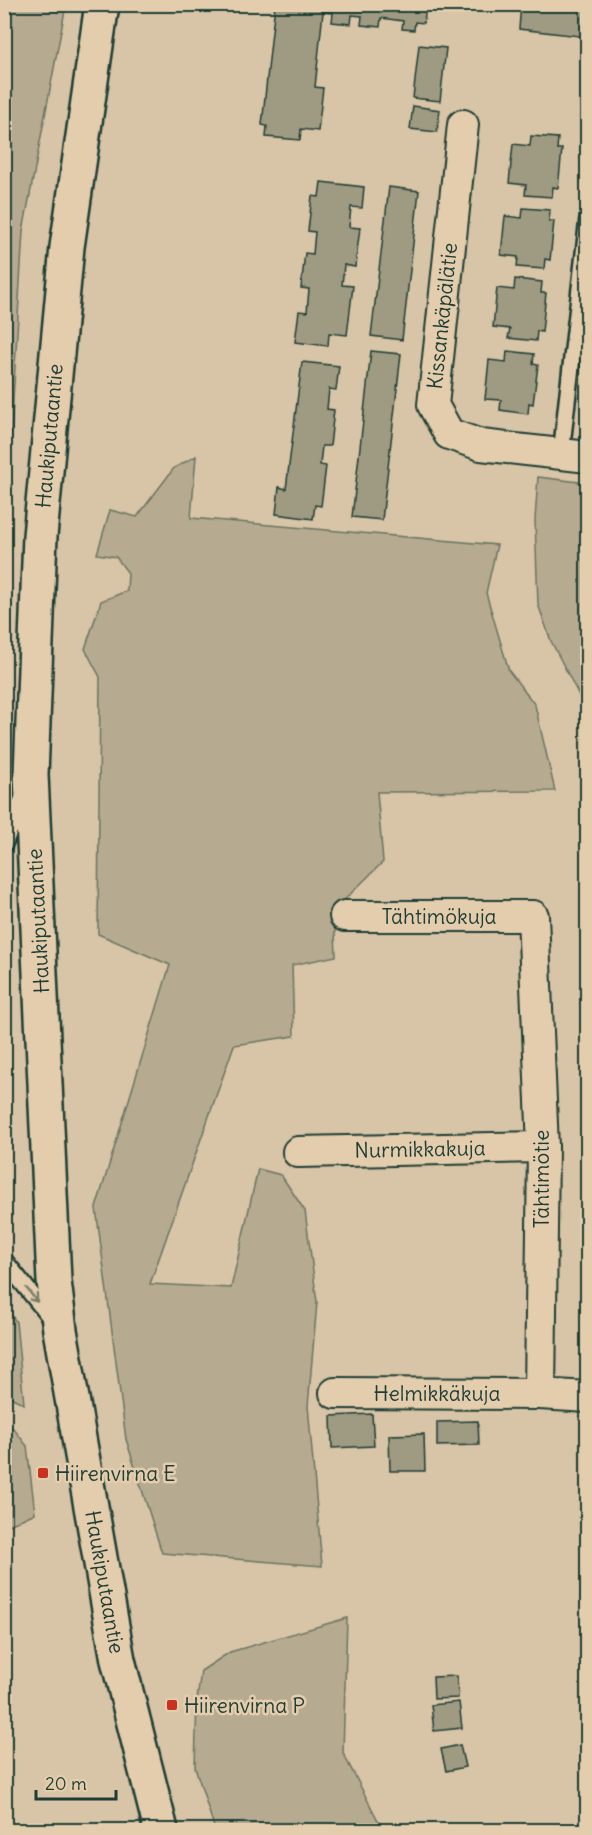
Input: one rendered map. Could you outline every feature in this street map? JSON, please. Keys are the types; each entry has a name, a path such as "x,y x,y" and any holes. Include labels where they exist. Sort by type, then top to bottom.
{"main road":[{"name":"Haukiputaantie","path":"102,4 67,247 40,536 32,775 54,1281 60,1330 118,1660 161,1830"}],"street":[{"name":"Kissankäpälätie","path":"464,125 432,405 449,434 481,445 574,455"},
{"name":"Tähtimökuja","path":"345,916 533,916"},
{"name":"Tähtimötie","path":"533,916 543,1147 540,1394"},
{"name":"Nurmikkakuja","path":"298,1152 543,1147"},
{"name":"Helmikkäkuja","path":"335,1393 540,1394"},
{"path":"540,1394 588,1397"}],"lane":[{"path":"574,455 588,218"},
{"path":"4,844 32,775"},
{"path":"4,1260 60,1330"}],"shaded area":[{"path":"5,4 66,5 23,231 5,537"},
{"path":"196,456 191,518 497,545 486,593 509,671 535,705 555,791 377,792 383,862 334,910 336,956 292,965 294,1036 234,1045 150,1284 231,1288 258,1169 281,1175 305,1211 317,1302 308,1406 322,1566 162,1553 126,1439 96,1208 170,965 98,934 100,677 85,649 101,601 127,591 128,573 116,557 97,554 110,510 137,517 174,468"},
{"path":"538,477 587,483 587,711 551,641 538,604 535,520"},
{"path":"5,1304 16,1322 24,1404 5,1394"},
{"path":"4,1423 14,1429 27,1446 35,1513 5,1527"},
{"path":"347,1618 343,1753 383,1830 215,1830 195,1767 197,1700 201,1671 230,1652"}],"building":[{"path":"275,4 426,4 424,23 415,22 414,30 402,29 403,21 381,18 380,27 361,25 362,16 352,15 351,24 332,22 333,13 323,12 315,87 323,88 318,131 301,129 300,140 266,137 267,126 262,125"},
{"path":"521,4 588,4 588,37 519,29"},
{"path":"419,45 446,48 440,101 413,98"},
{"path":"413,106 440,110 437,132 410,129"},
{"path":"531,136 558,138 557,149 562,149 558,188 553,187 552,197 525,195 526,185 509,183 513,144 530,146"},
{"path":"321,182 364,187 362,208 351,207 349,227 360,228 355,267 344,265 342,285 353,286 347,335 329,333 328,346 295,342 299,311 307,312 309,289 301,288 305,253 313,254 315,232 308,231 312,196 319,197"},
{"path":"389,187 419,191 402,340 371,336"},
{"path":"523,208 550,210 549,221 554,221 550,260 545,259 544,269 517,267 518,257 501,255 505,216 522,218"},
{"path":"515,279 542,282 541,293 546,293 542,332 537,331 536,341 508,338 510,329 493,327 497,288 514,290"},
{"path":"371,351 401,354 382,520 352,517"},
{"path":"507,351 534,354 533,364 538,365 533,404 529,403 528,414 500,410 501,400 485,399 489,360 506,362"},
{"path":"302,362 339,366 336,390 329,389 327,409 334,410 330,446 322,446 320,465 326,466 321,506 315,505 313,519 276,514 279,487 286,489"},
{"path":"372,1414 374,1446 332,1448 331,1416"},
{"path":"478,1421 479,1445 437,1446 437,1422"},
{"path":"424,1434 425,1471 390,1471 389,1435"},
{"path":"457,1676 458,1698 434,1699 433,1677"},
{"path":"459,1702 462,1728 434,1731 431,1705"},
{"path":"460,1745 465,1767 446,1771 441,1749"}],"place":[{"name":"Hiirenvirna E","path":"43,1473"},
{"name":"Hiirenvirna P","path":"172,1705"}]}
